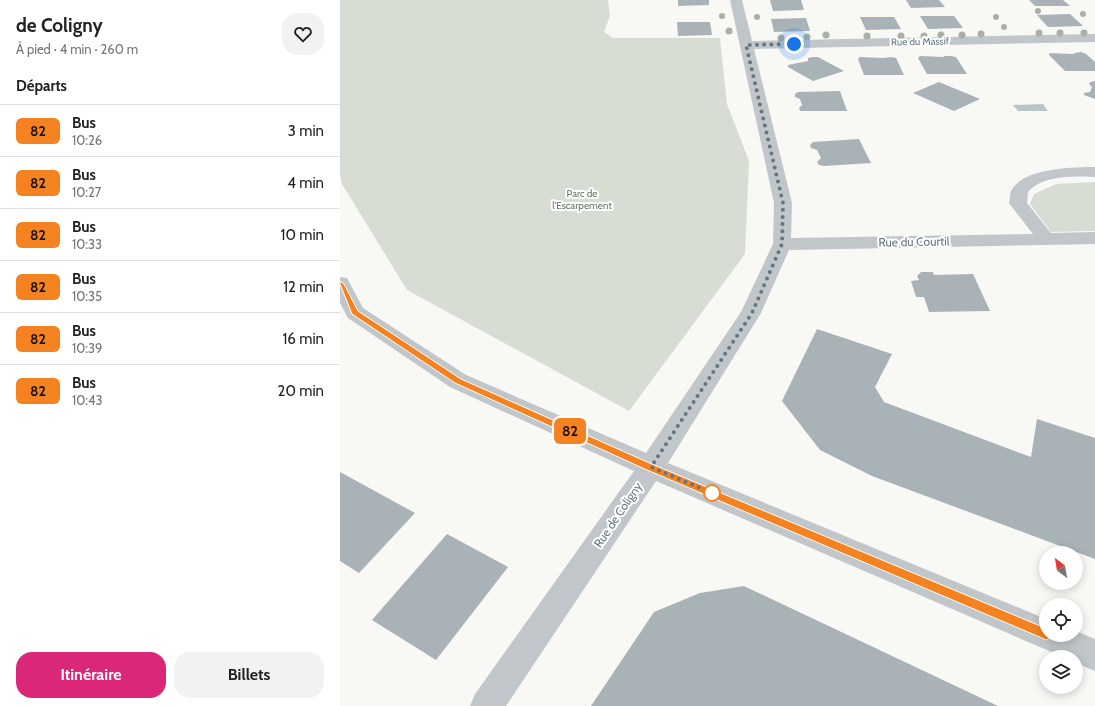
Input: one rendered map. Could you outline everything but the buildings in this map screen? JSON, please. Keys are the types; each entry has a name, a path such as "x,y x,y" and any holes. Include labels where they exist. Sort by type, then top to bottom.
{"street":[{"name":"Rue de Coligny","path":"487,706 651,467 752,313 782,244 783,203 736,0"},
{"name":"Rue du Massif","path":"746,45 1095,38"},
{"path":"1047,240 1018,203 1019,191 1028,183 1042,177 1095,172"},
{"name":"Rue du Courtil","path":"782,244 1095,238"},
{"path":"340,283 355,313 458,381 651,467 1039,632"},
{"path":"1064,642 1095,655"}],"green space":[{"name":"Parc de l'Escarpement","path":"340,0 608,0 610,16 604,32 613,38 720,38 727,104 749,161 745,254 629,411 407,290 342,184 340,174"},
{"path":"1095,182 1095,231 1051,232 1030,204 1034,194 1056,184"}],"shaded area":[{"path":"1043,104 1048,111 1018,111 1013,105"}],"bus line":[{"name":"82","path":"340,284 355,313 458,381 651,467 1039,631"}],"route":[{"path":"712,493 651,467 752,313 782,244 783,203 746,45 794,44"}]}
